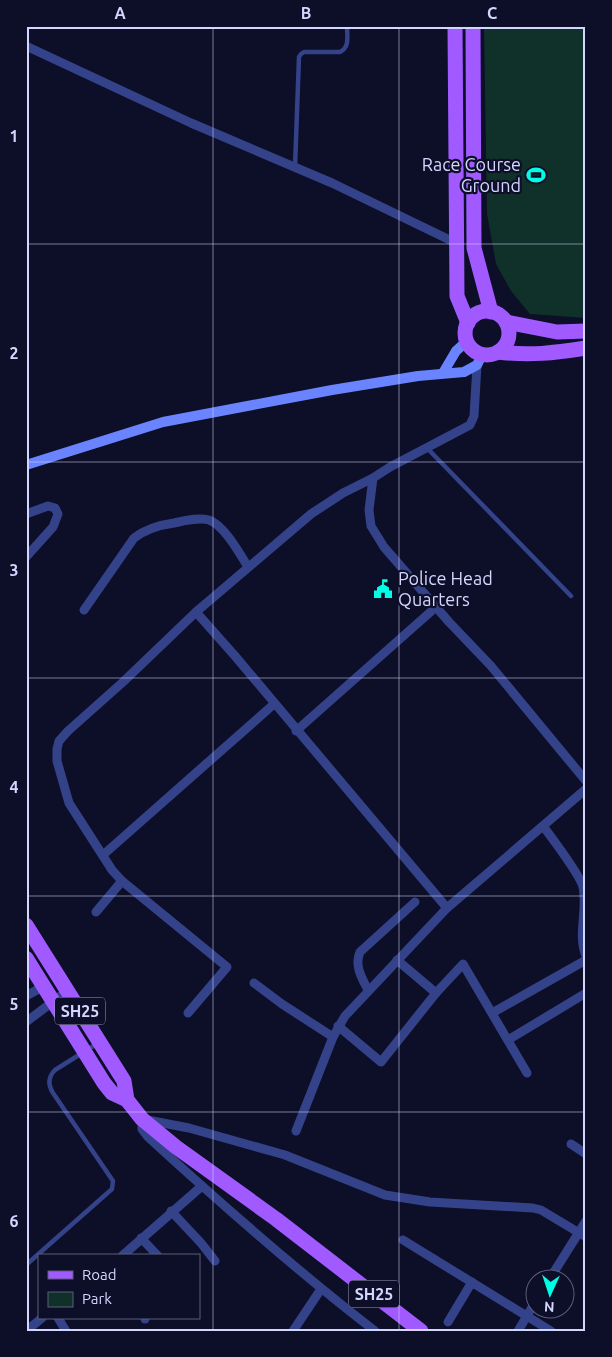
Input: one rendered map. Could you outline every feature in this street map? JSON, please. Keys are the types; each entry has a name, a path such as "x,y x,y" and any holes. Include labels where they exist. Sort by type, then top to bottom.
{"main road":[{"path":"455,26 457,296 468,323"},
{"path":"473,26 474,248 491,312"},
{"path":"491,312 497,314 506,322 508,328 507,342 498,352 480,360 467,341 466,329 468,323 478,314 491,312"},
{"path":"506,322 557,332 586,331"},
{"path":"498,352 524,355 586,348"},
{"name":"SH25","path":"26,925 124,1081 127,1100"},
{"name":"SH25","path":"28,964 54,1001 112,1093 127,1100 142,1119 176,1147 276,1219 421,1331"}],"street":[{"path":"26,46 174,115 332,183 456,244"},
{"path":"443,374 456,351 467,341"},
{"path":"26,464 172,420 332,390 464,372 480,360"},
{"path":"188,1013 227,967 122,881 69,803 57,761 56,749 68,731 123,682 196,612 311,514 342,493 373,478 390,466 470,425 474,416 480,360"},
{"path":"373,478 368,510 372,526 384,546 436,607 491,666 586,781"},
{"path":"26,514 48,506 56,508 58,514 53,528 26,557"},
{"path":"84,610 134,538 144,530 164,524 194,519 209,520 220,527 248,567"},
{"path":"296,731 436,607"},
{"path":"196,612 447,908"},
{"path":"103,855 274,704"},
{"path":"296,1131 338,1026 354,1004 447,908 586,789"},
{"path":"492,1013 586,958 582,940 584,898 582,882 543,826"},
{"path":"96,912 122,881"},
{"path":"368,990 357,964 360,952 416,902"},
{"path":"397,960 436,993"},
{"path":"338,1026 381,1062 436,993 463,964 527,1073"},
{"path":"254,983 301,1017 333,1037"},
{"path":"26,996 44,986"},
{"path":"26,1022 67,991"},
{"path":"508,1040 586,993"},
{"path":"375,1331 268,1246 148,1137 142,1130 142,1119 189,1128 285,1155 384,1195 430,1202 541,1210 582,1234"},
{"path":"571,1144 586,1154"},
{"path":"124,1254 171,1211 202,1186"},
{"path":"171,1211 215,1261"},
{"path":"556,1270 582,1234 586,1221"},
{"path":"141,1238 156,1254"},
{"path":"403,1240 524,1314"},
{"path":"448,1322 472,1282"},
{"path":"293,1331 321,1290"},
{"path":"26,1330 39,1320"},
{"path":"59,1320 66,1331"},
{"path":"518,1331 525,1320"},
{"path":"533,1320 551,1331"}],"lane":[{"path":"295,168 299,58 304,52 340,52 344,50 347,47 347,26"},
{"path":"426,448 571,596"},
{"path":"38,1254 112,1189 113,1181 50,1088 49,1078 52,1073 99,1042"},
{"path":"26,1265 38,1254"}],"green space":[{"name":"Race Course Ground","path":"484,26 586,26 586,318 530,314 511,291 496,264 487,214"}],"place":[{"name":"Race Course Ground","path":"536,175"},
{"name":"Police Head Quarters","path":"383,589"}]}
